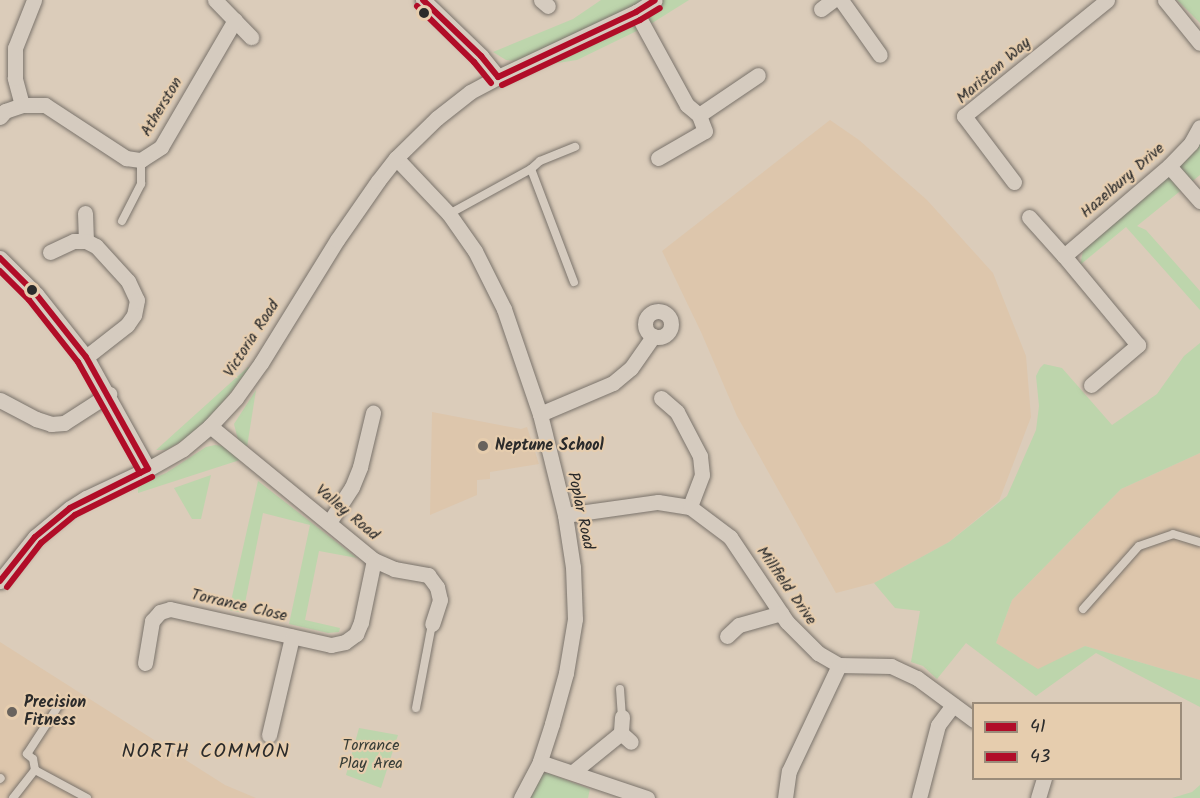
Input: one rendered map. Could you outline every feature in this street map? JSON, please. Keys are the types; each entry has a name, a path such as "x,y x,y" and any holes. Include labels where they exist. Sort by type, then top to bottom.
{"street":[{"path":"0,117 5,111 22,105 15,78 15,48 34,0"},
{"path":"216,0 251,37"},
{"path":"423,0 481,56 498,77"},
{"name":"Victoria Road","path":"0,581 35,537 70,508 183,449 210,426 236,398 261,363 337,240 396,158 437,118 470,92 636,12 655,0"},
{"path":"841,0 880,55"},
{"name":"Mariston Way","path":"1014,182 964,116 1107,0"},
{"path":"1165,0 1200,43"},
{"path":"636,12 687,105 699,115 705,131 658,158"},
{"name":"Atherston","path":"22,105 45,105 126,158 141,160 161,147 235,20"},
{"path":"699,115 758,75"},
{"name":"Hazelbury Drive","path":"1064,256 1169,166 1191,143 1200,127"},
{"name":"Poplar Road","path":"396,158 448,214 475,251 504,309 540,414 565,515 573,567 575,619 566,674 552,724 540,762 521,798"},
{"path":"1169,166 1200,201"},
{"path":"85,213 86,240"},
{"path":"1029,217 1138,345 1091,385"},
{"path":"50,252 74,241 86,240 113,262 128,281 137,300 134,315 126,325 86,357"},
{"path":"0,258 36,294 86,357 109,394 148,469"},
{"path":"540,414 613,382 631,368 653,336"},
{"path":"0,400 36,419 58,424 64,423 109,394"},
{"path":"661,398 677,412 700,456 702,475 690,507"},
{"path":"330,521 352,487 360,467 373,413"},
{"name":"Valley Road","path":"210,426 330,521 374,560 394,568 428,576 437,587 440,600 432,624"},
{"name":"Millfield Drive","path":"565,515 658,502 690,507 730,537 800,638 839,665"},
{"name":"Torrance Close","path":"145,663 152,621 160,612 170,609 332,645 345,642 356,634 361,622 374,560"},
{"path":"727,636 739,625 781,613"},
{"name":"Torrance Close","path":"269,735 292,637"},
{"path":"785,798 789,771 839,665 891,666 917,678 972,719"},
{"path":"919,798 938,725 952,705"},
{"path":"573,772 626,737 622,717"},
{"path":"540,762 647,798"},
{"path":"1038,798 1043,780"}],"lane":[{"path":"448,214 531,169 540,161 575,147"},
{"path":"122,221 141,184 141,160"},
{"path":"531,169 574,282"},
{"path":"1083,609 1139,546 1173,534 1200,542"},
{"path":"416,708 432,624"},
{"path":"620,689 622,717"},
{"path":"13,798 35,770 33,759 27,754 59,705"},
{"path":"35,770 87,798"}],"shaded area":[{"path":"830,120 859,140 927,200 993,273 1026,356 1031,417 999,501 949,542 874,583 836,593 737,416 701,332 662,251"},
{"name":"Neptune School","path":"432,412 521,429 527,427 539,464 490,472 490,479 477,480 477,495 430,515"},
{"path":"1200,453 1200,680 1085,646 1038,670 996,643 1012,600 1121,489"},
{"path":"0,642 225,785 256,798 0,798"}],"green space":[{"path":"601,0 689,0 649,25 577,60 551,64 506,60 493,52 573,19"},
{"path":"1177,0 1200,0 1200,23"},
{"path":"1200,143 1200,175 1137,226 1146,230 1200,291 1200,310 1126,227 1080,265 1084,246"},
{"path":"1200,343 1200,453 1121,489 1012,600 996,643 1038,669 1085,646 1200,680 1200,707 1096,653 1036,696 966,643 937,679 923,666 911,662 920,611 895,608 874,583 949,542 1007,496 1036,430 1039,406 1036,376 1040,368 1044,364 1062,368 1112,425 1157,394 1184,356"},
{"path":"248,367 251,367 216,411 192,434 167,450 156,450"},
{"path":"256,390 247,447 238,440 234,424"},
{"path":"223,446 243,459 138,493 138,485 166,473 206,447"},
{"path":"211,475 201,519 192,519 174,488"},
{"path":"258,481 357,558 319,551 305,620 340,628 339,632 328,633 289,624 310,525 263,513 243,613 229,610"},
{"name":"Torrance Play Area","path":"359,728 398,735 381,788 346,775"},
{"path":"543,773 590,789 588,798 528,798"},
{"path":"1200,785 1200,798 1172,798 1192,792"}],"transit line":[{"name":"41","path":"423,0 481,56 498,77"},
{"name":"41","path":"498,77 636,12 655,0"},
{"name":"43","path":"417,6 474,62 491,83"},
{"name":"43","path":"502,85 640,20 660,8"},
{"name":"41","path":"0,258 36,294 86,357 148,469"},
{"name":"43","path":"0,271 29,300 78,362 140,473"},
{"name":"41","path":"0,581 35,537 70,508 148,469"},
{"name":"43","path":"7,587 41,543 75,515 152,477"}],"place":[{"name":"Neptune School","path":"483,446"},
{"name":"Precision Fitness","path":"12,712"}],"district":[{"name":"NORTH COMMON","path":"206,752"}]}
